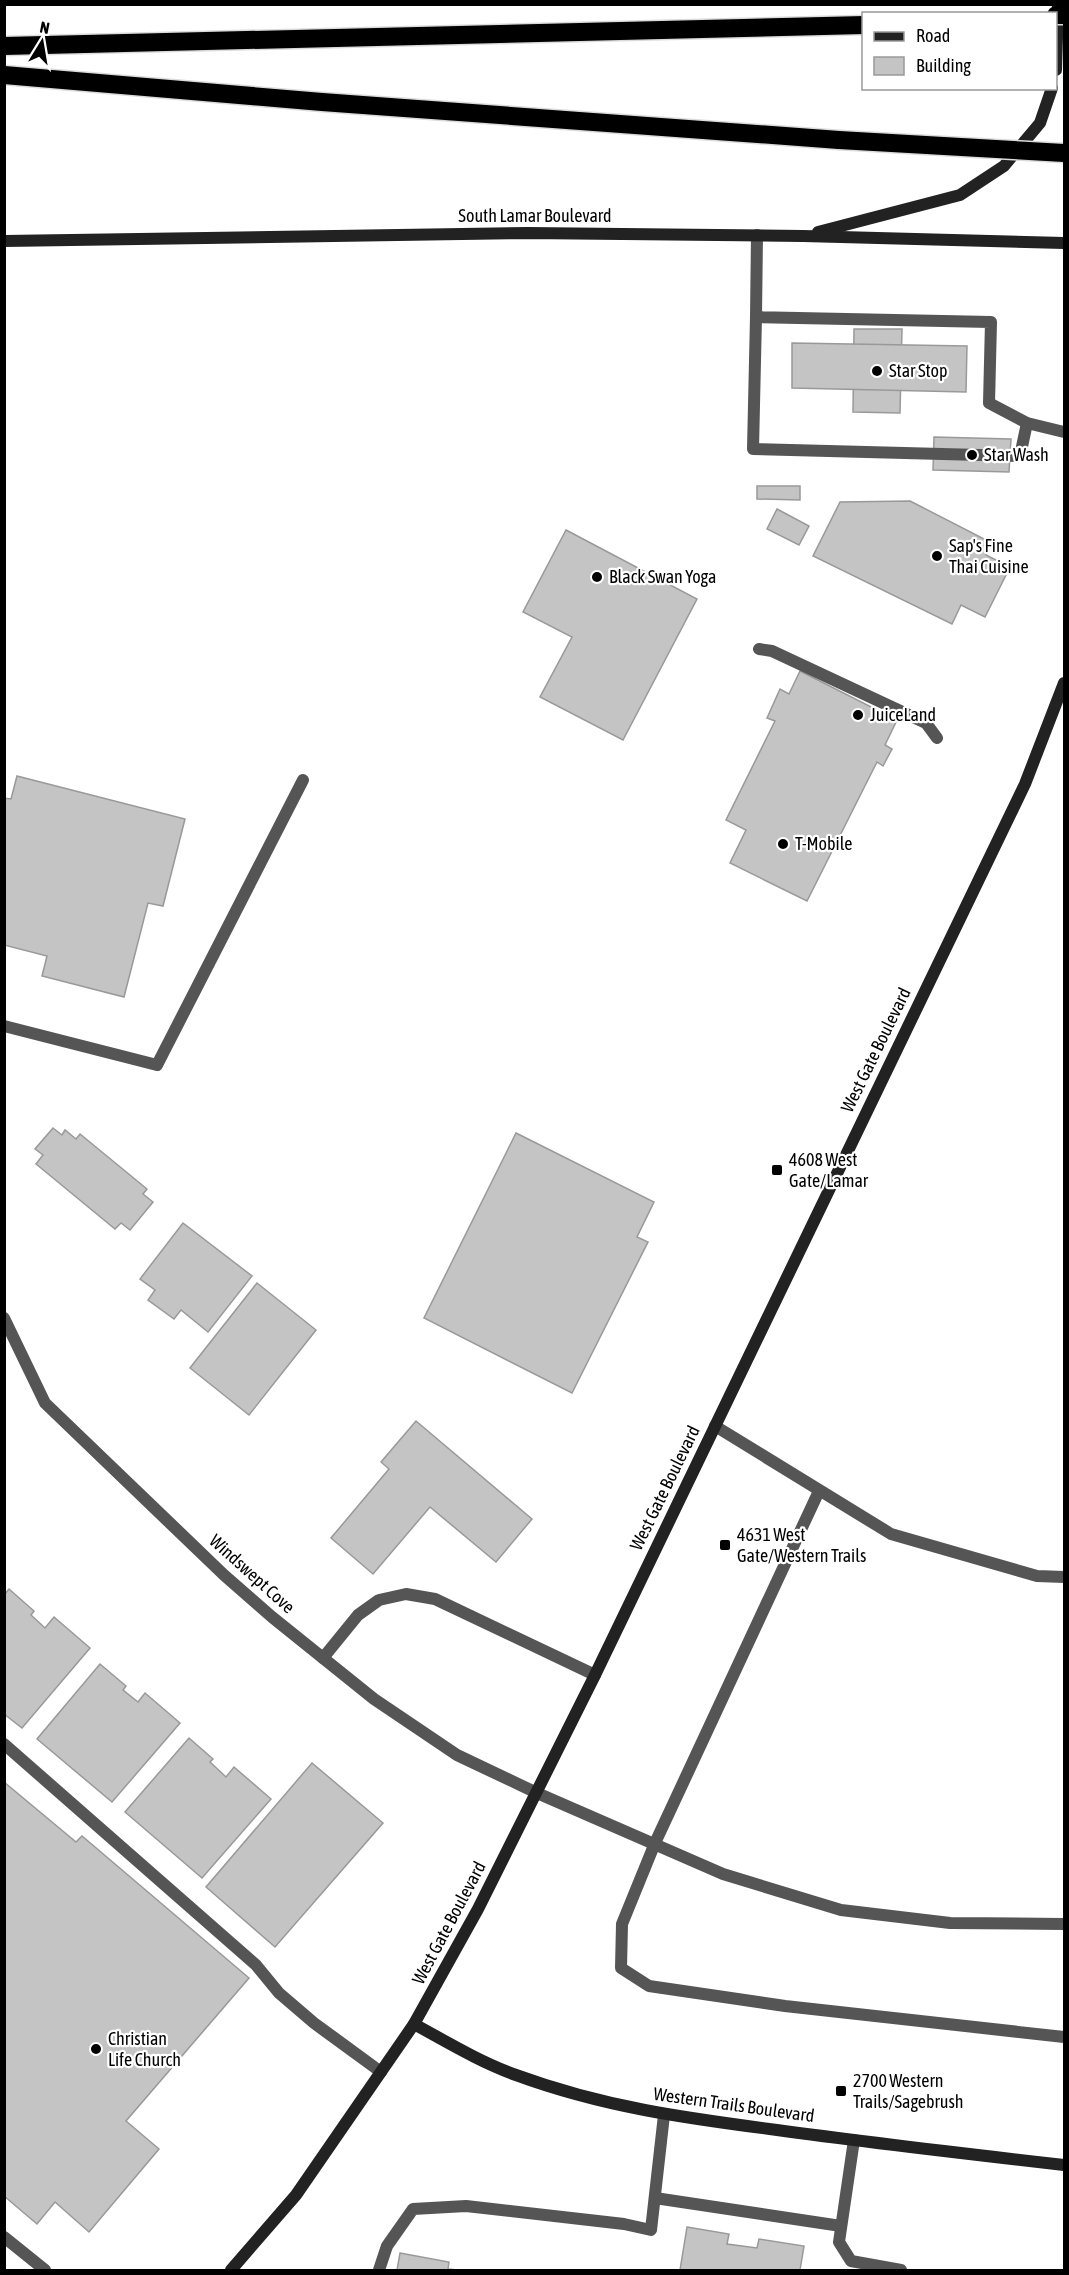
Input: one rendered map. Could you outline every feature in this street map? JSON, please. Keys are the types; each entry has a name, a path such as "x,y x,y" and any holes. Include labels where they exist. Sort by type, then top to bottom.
{"highway":[{"path":"4,46 862,25"},
{"path":"4,75 322,102 839,140 1065,153"}],"main road":[{"path":"1057,37 1058,4"},
{"path":"803,236 960,195 1004,166 1040,123 1051,90"},
{"name":"South Lamar Boulevard","path":"4,241 528,233 803,236 1065,243"},
{"name":"West Gate Boulevard","path":"231,2271 296,2195 414,2024 478,1909 595,1675 1025,784 1065,683"},
{"name":"Western Trails Boulevard","path":"414,2024 474,2057 514,2074 602,2102 664,2115 1065,2165"}],"street":[{"path":"757,236 753,449 1020,456 1027,423"},
{"path":"756,317 991,322 989,403 1027,423 1065,432"},
{"path":"759,649 772,651 926,723 938,738"},
{"path":"4,1026 157,1065 303,780"},
{"name":"Windswept Cove","path":"4,1318 45,1403 224,1575 272,1617 374,1699 457,1755 537,1793 723,1874 840,1910 950,1923 1065,1924"},
{"path":"715,1426 891,1534 1037,1576 1065,1577"},
{"path":"819,1491 655,1844 622,1923 621,1968 649,1986 785,2006 1065,2037"},
{"path":"323,1658 358,1615 379,1600 406,1594 435,1599 595,1675"},
{"path":"4,1744 256,1965 279,1993 314,2023 381,2072"},
{"path":"379,2271 387,2246 414,2210 466,2206 624,2224 651,2230 664,2115"},
{"path":"854,2140 839,2242 851,2261 901,2271"},
{"path":"655,2198 842,2226"},
{"path":"4,2236 45,2271"}],"building":[{"name":"Star Stop","path":"854,329 902,329 900,413 853,412"},
{"path":"792,343 967,346 966,392 792,388"},
{"name":"Star Wash","path":"934,437 1011,439 1009,472 933,470"},
{"path":"757,486 800,486 800,500 757,499"},
{"path":"910,501 992,543 986,555 1010,567 985,617 961,605 952,624 813,556 840,502"},
{"path":"777,509 809,526 799,545 767,529"},
{"path":"566,530 697,599 623,740 540,697 572,637 523,612"},
{"path":"800,671 897,720 885,745 892,749 883,766 877,762 807,901 730,863 746,830 726,820 775,721 767,718 780,689 789,694"},
{"path":"17,776 185,819 163,906 148,903 124,997 42,976 47,956 4,945 4,798 11,799"},
{"path":"53,1128 62,1135 65,1130 76,1139 80,1134 147,1189 143,1194 153,1202 130,1230 121,1223 115,1229 36,1164 43,1155 35,1149"},
{"path":"516,1133 654,1202 637,1237 648,1242 572,1393 424,1318"},
{"path":"183,1223 252,1276 208,1332 181,1310 174,1319 148,1300 155,1290 140,1279"},
{"path":"257,1283 316,1330 249,1415 190,1368"},
{"path":"416,1421 532,1519 496,1562 430,1507 373,1574 331,1538 389,1469 381,1462"},
{"path":"9,1589 34,1611 31,1615 45,1628 54,1617 90,1648 22,1728 4,1714 4,1595"},
{"path":"100,1664 126,1686 123,1690 138,1702 145,1693 180,1723 112,1802 37,1739"},
{"path":"189,1738 213,1759 210,1762 226,1777 234,1767 271,1799 202,1878 125,1812"},
{"path":"312,1763 383,1823 275,1947 206,1887"},
{"name":"Christian Life Church","path":"4,1782 76,1842 82,1836 249,1978 126,2121 159,2149 89,2232 55,2202 37,2224 4,2196"},
{"path":"687,2227 729,2234 727,2244 757,2248 759,2239 804,2246 800,2270 680,2270"},
{"path":"400,2253 449,2262 448,2269 458,2270 397,2270"}],"place":[{"name":"Star Stop","path":"877,371"},
{"name":"Star Wash","path":"972,455"},
{"name":"Sap's Fine Thai Cuisine","path":"937,556"},
{"name":"Black Swan Yoga","path":"597,577"},
{"name":"JuiceLand","path":"858,715"},
{"name":"T-Mobile","path":"783,844"},
{"name":"4608 West Gate/Lamar","path":"777,1170"},
{"name":"4631 West Gate/Western Trails","path":"725,1545"},
{"name":"Christian Life Church","path":"96,2049"},
{"name":"2700 Western Trails/Sagebrush","path":"841,2091"}]}
